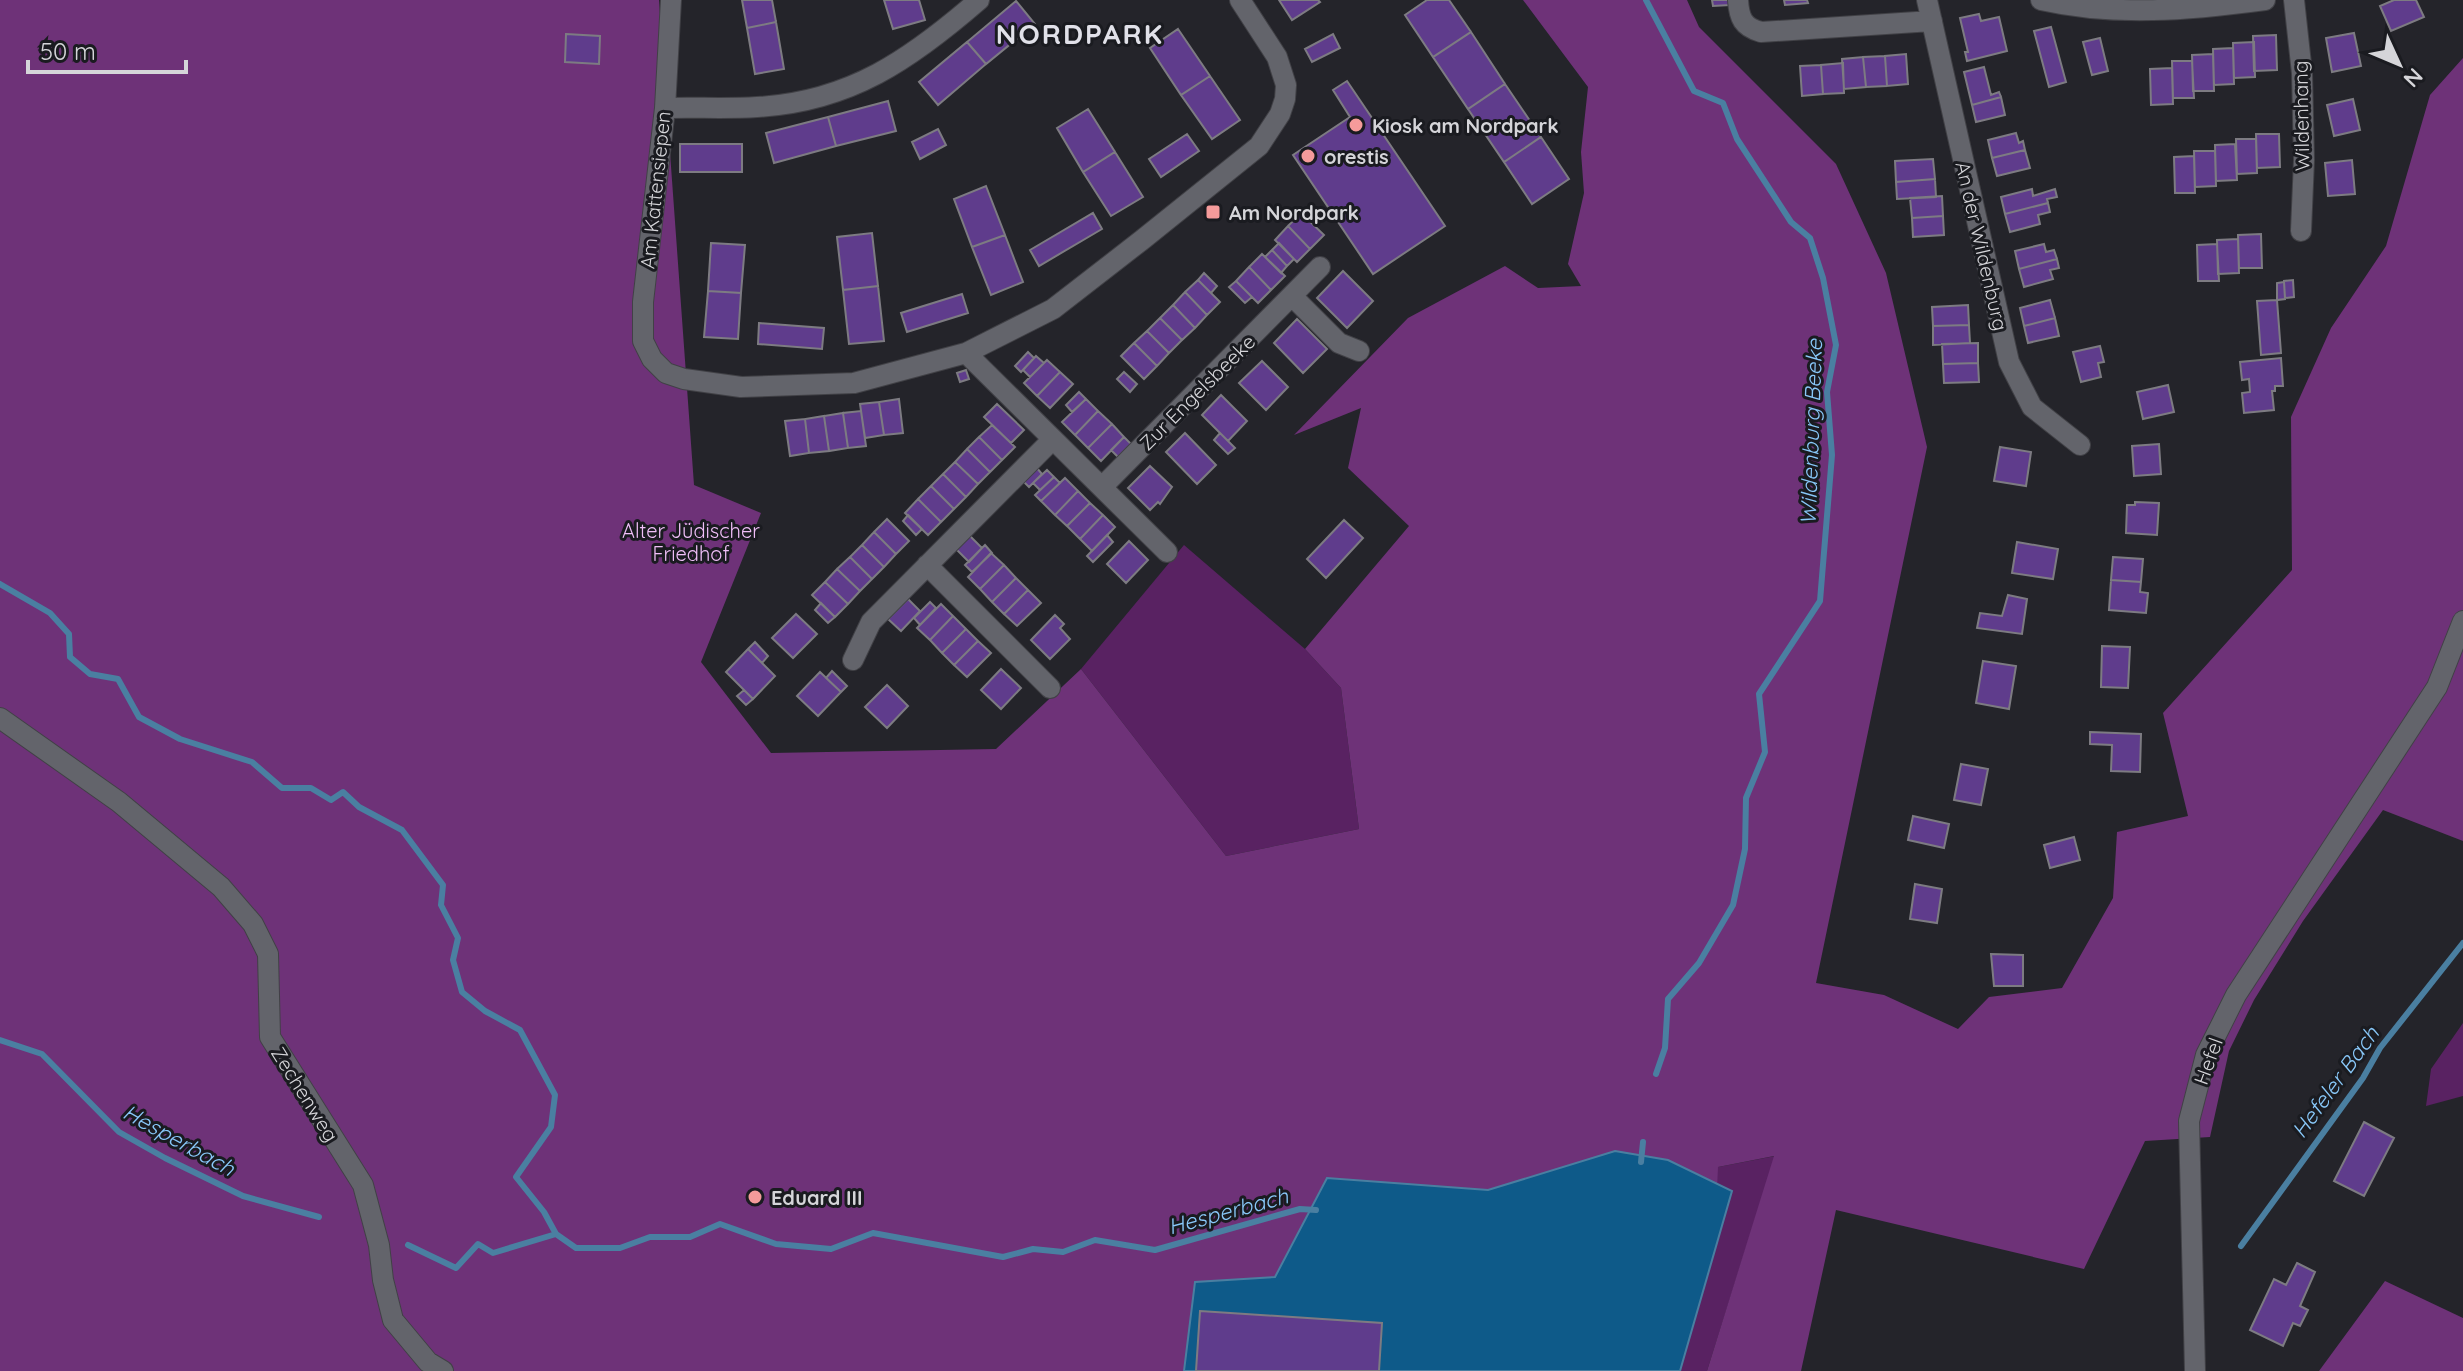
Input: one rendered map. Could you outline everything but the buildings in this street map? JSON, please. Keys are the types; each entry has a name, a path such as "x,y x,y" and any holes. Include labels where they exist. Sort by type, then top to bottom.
{"street":[{"name":"Am Kattensiepen","path":"671,0 665,108 642,322 643,341 652,359 666,373 684,379 741,387 854,383 966,353"},
{"path":"665,108 758,107 842,91 868,81 931,42 979,0"},
{"path":"1167,552 966,353 1053,309 1259,146 1280,114 1286,85 1277,57 1240,0"},
{"path":"1738,0 1739,16 1748,28 1761,32 1932,21"},
{"name":"An der Wildenburg","path":"1927,0 2009,362 2032,407 2080,445"},
{"path":"2041,0 2157,12 2265,0"},
{"name":"Wildenhang","path":"2294,0 2302,73 2304,160 2301,231"},
{"name":"Zur Engelsbeeke","path":"1102,487 1320,267"},
{"path":"1293,297 1339,343 1359,351"},
{"path":"853,660 871,622 1053,439"},
{"path":"927,565 1050,688"},
{"name":"Hefel","path":"2195,1371 2189,1121 2206,1055 2236,995 2437,687 2463,621"},
{"name":"Zechenweg","path":"0,718 119,802 221,887 253,924 268,954 270,1037 363,1185 379,1245 383,1280 393,1320 428,1362 443,1371"}],"shaded area":[{"path":"1184,545 1305,649 1341,688 1359,829 1226,856 1081,669"},
{"path":"2463,1023 2463,1096 2426,1106 2431,1069"},
{"path":"1775,1156 1707,1371 1564,1371 1718,1167"}],"green space":[{"name":"Alter Jüdischer Friedhof","path":"0,0 659,0 694,485 761,513 701,662 771,753 996,749 1081,669 1226,856 1359,829 1341,688 1305,649 1409,526 1348,468 1361,408 1294,435 1408,318 1505,266 1538,288 1581,286 1568,264 1584,193 1581,152 1588,87 1523,0 1687,0 1699,27 1836,164 1886,273 1927,447 1816,983 1884,995 1958,1029 1989,997 2062,988 2113,898 2117,832 2188,816 2163,713 2292,570 2291,417 2331,328 2386,246 2430,95 2463,58 2463,841 2383,810 2303,921 2254,1000 2229,1051 2210,1137 2145,1141 2084,1269 1836,1210 1801,1371 1707,1371 1774,1156 1718,1167 1716,1212 1564,1371 0,1371"},
{"path":"2385,1281 2463,1318 2463,1371 2319,1371"}],"water":[{"path":"1615,1151 1668,1160 1732,1191 1680,1371 1184,1371 1195,1282 1275,1277 1327,1178 1488,1190"}],"waterway":[{"name":"Wildenburg Beeke","path":"1646,0 1694,91 1723,103 1737,139 1791,222 1810,238 1823,278 1836,345 1827,392 1832,455 1820,601 1759,694 1765,752 1746,798 1745,849 1733,905 1699,963 1668,999 1665,1048 1656,1074"},
{"path":"0,584 50,613 69,634 70,657 90,674 118,679 139,717 180,739 252,762 282,788 311,788 331,800 343,792 359,807 402,830 443,885 441,905 458,938 453,960 462,992 485,1011 520,1030 555,1095 551,1127 516,1177 544,1212 556,1234"},
{"name":"Hefeler Bach","path":"2241,1246 2363,1078 2380,1048 2463,943"},
{"name":"Hesperbach","path":"0,1040 42,1054 119,1132 165,1158 243,1196 319,1217"},
{"name":"Wildenburg Beeke","path":"1641,1162 1643,1142"},
{"name":"Hesperbach","path":"408,1245 456,1268 478,1244 493,1253 556,1234 576,1248 620,1248 650,1237 690,1237 720,1224 776,1244 831,1249 873,1233 1003,1257 1033,1249 1063,1252 1095,1240 1155,1250 1300,1209 1316,1210"}],"place":[{"name":"Kiosk am Nordpark","path":"1356,125"},
{"name":"orestis","path":"1308,156"},
{"name":"Am Nordpark","path":"1213,212"},
{"name":"Eduard III","path":"755,1197"}],"district":[{"name":"NORDPARK","path":"1080,33"}]}
